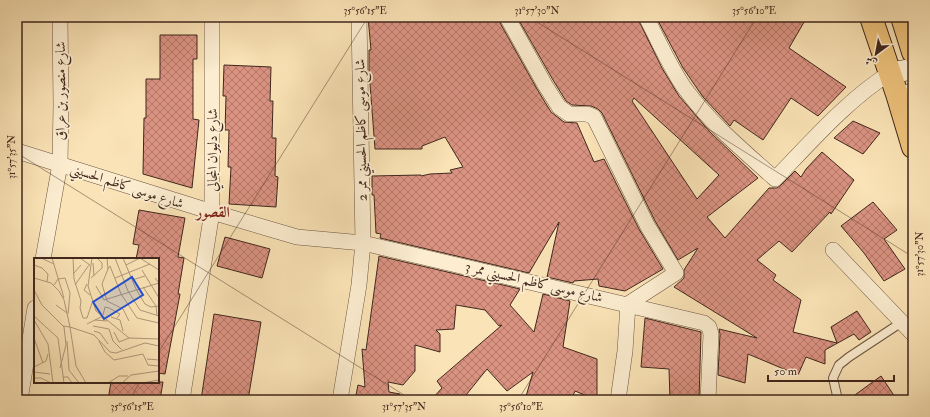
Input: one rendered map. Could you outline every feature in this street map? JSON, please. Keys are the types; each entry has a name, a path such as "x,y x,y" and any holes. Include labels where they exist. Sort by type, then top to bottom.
{"highway":[{"path":"871,17 890,73 906,96 913,147"},
{"path":"902,17 913,52"}],"main road":[{"path":"890,73 913,69"}],"street":[{"name":"شارع منصور بن عراق","path":"43,258 60,164 60,17"},
{"name":"شارع دليوان المجالي","path":"182,400 212,212 212,17"},
{"name":"شارع موسى كاظم الحسيني ممر 2","path":"359,17 363,243"},
{"path":"507,17 559,107 569,114 587,114 594,117 644,219 676,273 628,304 618,400"},
{"path":"646,17 675,74 686,90 717,125 775,179 853,101 890,73"},
{"name":"شارع موسى كاظم الحسيني","path":"17,151 296,237 363,243"},
{"name":"شارع موسى كاظم الحسيني ممر 3","path":"363,243 704,323 709,327 711,334 708,400"},
{"path":"340,400 359,285 363,243"},
{"path":"833,250 913,334"},
{"path":"20,400 22,358 34,312"}],"lane":[{"path":"838,400 833,378 839,365 902,322"}],"building":[{"path":"368,17 498,17 551,112 564,122 577,123 594,162 604,159 639,229 663,269 625,291 599,286 598,279 574,281 573,283 547,277 559,222 529,273 380,238 381,234 376,233 374,195 372,195 372,176 421,176 452,173 450,170 463,167 445,137 422,146 422,149 375,149 369,71 369,50 371,50"},
{"path":"517,17 544,17 548,23 557,17 637,17 662,68 679,96 710,132 758,178 707,217 725,238 769,188 777,188 795,171 801,177 806,169 822,152 854,180 831,214 830,212 792,252 779,241 757,260 776,275 773,280 801,300 793,332 837,343 831,327 857,311 871,332 859,340 854,334 825,350 825,364 806,357 798,375 748,354 745,383 718,375 719,329 757,338 674,287 684,278 684,270 698,248 678,260 655,221 602,113 598,109 591,106 572,105 566,101","holes":["634,98 719,175 697,199 632,101"]},
{"path":"656,17 807,17 789,48 846,87 818,116 791,98 763,140 734,120 730,126 703,97 683,68"},
{"path":"160,35 197,35 197,59 193,59 193,119 199,120 192,188 143,174 144,118 146,118 146,79 160,79"},
{"path":"224,65 271,67 270,101 273,101 272,138 276,138 275,176 278,177 276,207 229,204 231,167 228,167 229,130 225,130 226,96 223,96"},
{"path":"853,121 880,133 863,154 834,138"},
{"path":"873,202 897,230 884,239 905,269 884,281 864,253 841,226"},
{"path":"139,210 185,218 178,257 184,258 178,294 180,294 165,374 159,373 159,258 136,258 139,245 133,244"},
{"path":"225,237 270,249 262,278 217,266"},
{"path":"379,256 520,289 510,305 534,332 543,294 570,301 563,347 597,359 597,400 575,391 571,400 525,400 533,372 507,391 487,369 462,400 431,400 442,388 437,381 502,325 499,326 485,310 456,305 454,329 436,330 440,334 440,352 415,345 415,371 403,385 388,382 389,392 400,394 399,400 355,400 358,385 365,387 362,349 366,350"},
{"path":"214,314 261,322 248,400 201,400"},
{"path":"645,318 701,332 699,400 670,400 669,369 641,367"},
{"path":"881,376 897,400 848,400"},
{"path":"163,382 160,400 108,400 111,383"}],"district":[{"name":"القصور","path":"213,212"}]}
